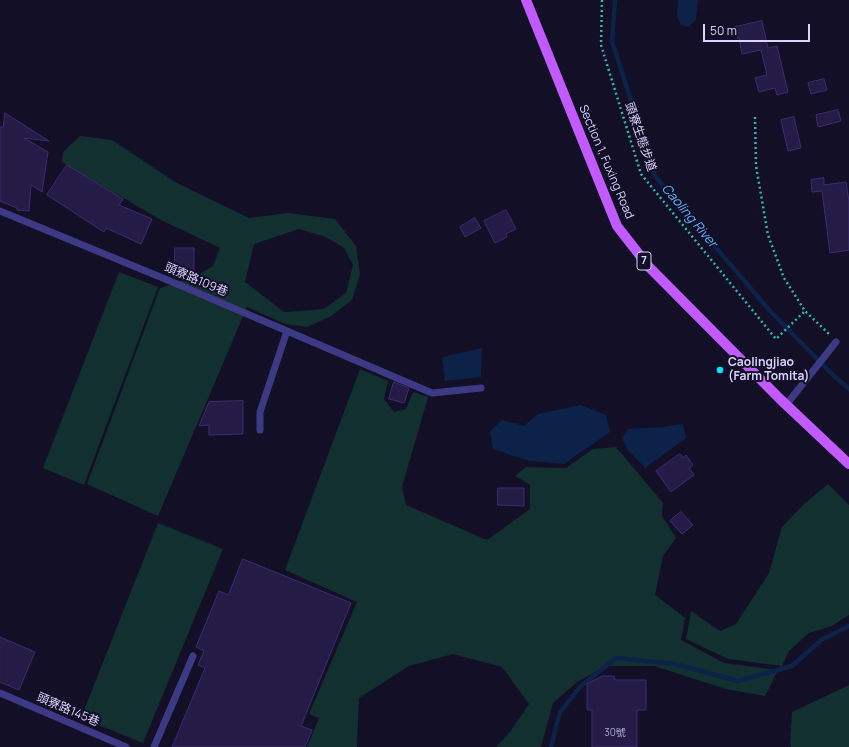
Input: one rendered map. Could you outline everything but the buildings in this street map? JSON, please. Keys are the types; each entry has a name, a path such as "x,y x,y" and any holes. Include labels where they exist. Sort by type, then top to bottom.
{"main road":[{"name":"Section 1, Fuxing Road","path":"526,0 617,226 648,267 786,404 849,464"}],"lane":[{"name":"頭寮路109巷","path":"0,211 170,281 432,393 481,388"},
{"path":"260,430 260,412 287,331"},
{"path":"786,404 836,342"},
{"path":"154,747 193,656"},
{"name":"頭寮路145巷","path":"0,693 126,747"}],"path":[{"name":"頭寮生態步道","path":"602,0 601,45 641,174 776,339 805,311"},
{"path":"755,117 756,166 768,236 784,278 805,311 836,342"}],"green space":[{"path":"80,136 112,140 175,182 249,218 288,213 335,219 356,246 360,274 352,300 331,316 307,327 285,324 247,307 158,516 87,484 160,288 196,276 213,266 220,248 161,220 62,162 63,152","holes":["299,229 326,237 344,248 353,265 346,293 324,309 284,312 245,282 254,244"]},
{"path":"119,272 158,287 84,485 43,468"},
{"path":"360,369 388,381 384,399 394,412 406,409 413,392 428,397 402,487 406,505 487,540 530,509 530,485 515,476 526,467 566,468 593,449 616,447 663,503 662,516 676,538 663,556 655,595 685,618 681,640 724,663 778,670 765,696 726,689 654,666 606,666 577,682 553,703 541,747 496,747 510,732 529,704 502,667 453,654 409,666 359,698 357,747 307,747 319,718 309,714 357,602 285,570"},
{"path":"828,484 849,505 849,615 832,626 809,633 789,651 782,666 728,659 686,639 691,611 720,631 736,624 769,573 782,527 804,504"},
{"path":"158,523 223,549 143,743 81,718"},
{"path":"849,685 849,747 791,747 792,712"}],"water":[{"path":"678,0 698,0 696,19 689,27 681,25 677,16"},
{"path":"482,348 481,377 445,381 442,357"},
{"path":"581,405 606,415 610,432 564,464 529,461 493,449 490,431 502,420 524,426 538,414"},
{"path":"683,424 686,438 645,468 627,449 622,438 628,429"}],"waterway":[{"name":"Caoling River","path":"615,0 612,41 655,176 770,311 833,375 849,389"},
{"path":"551,747 560,712 581,686 616,658 675,664 738,681 792,666 821,640 849,626"}],"place":[{"name":"Caolingjiao (Farm Tomita)","path":"720,370"}]}
